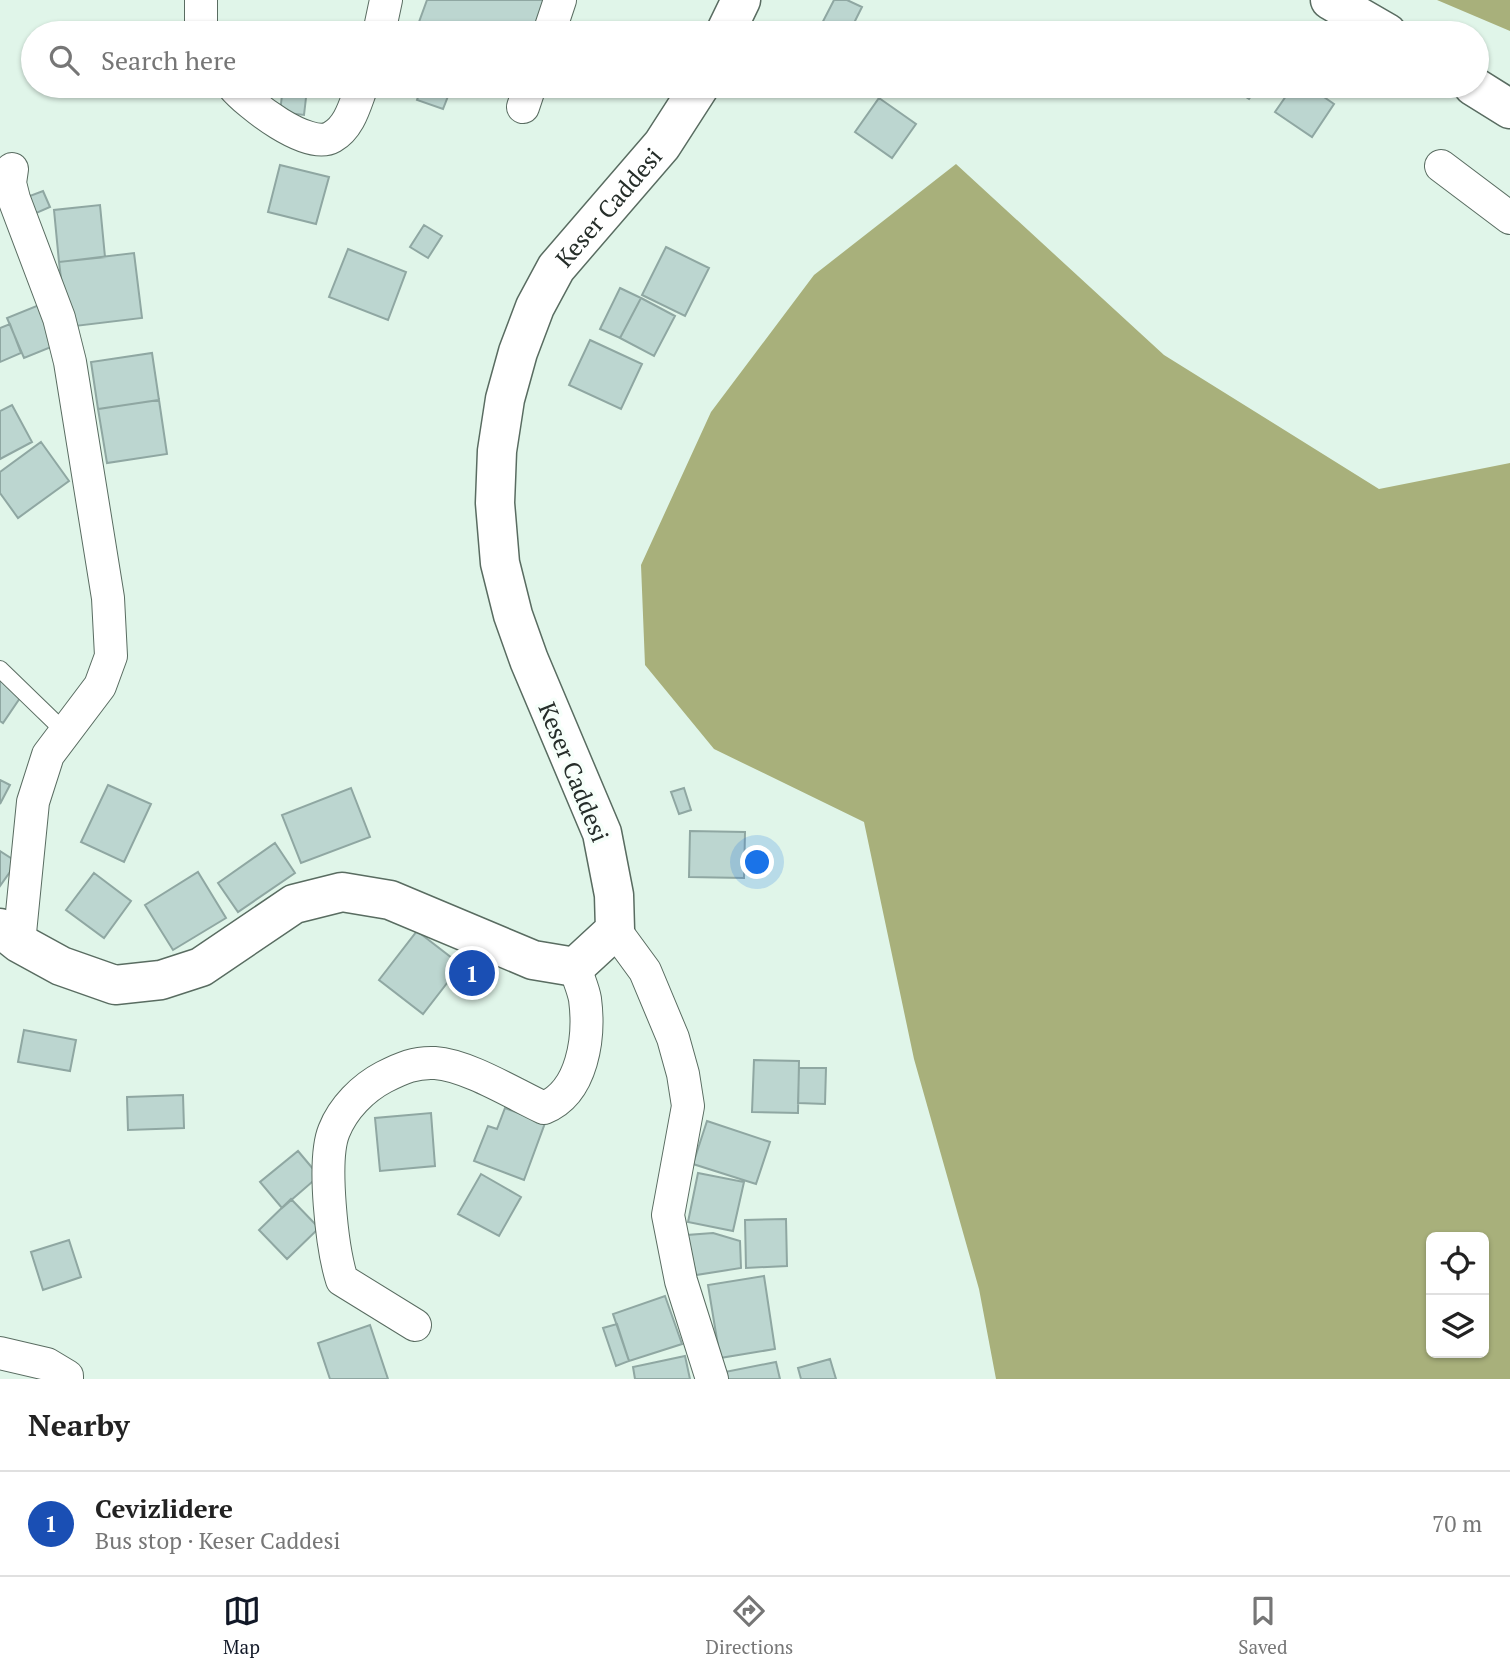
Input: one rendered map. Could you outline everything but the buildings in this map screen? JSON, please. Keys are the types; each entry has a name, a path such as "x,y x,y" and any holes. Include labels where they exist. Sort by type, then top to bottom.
{"street":[{"path":"201,0 201,21"},
{"path":"382,21 386,0"},
{"path":"553,21 560,0"},
{"path":"731,21 741,0"},
{"path":"1330,0 1366,21"},
{"path":"1489,96 1510,109"},
{"path":"248,98 293,132 311,139 329,139 340,131 351,116 358,98"},
{"name":"Keser Caddesi","path":"615,930 614,895 602,833 529,660 513,615 500,564 495,503 497,451 505,399 518,352 555,268 662,145 692,98"},
{"path":"1441,166 1510,218"},
{"path":"12,169 10,183 14,199 59,318 70,362 108,598 111,656 100,686 48,755 33,802 10,936 61,965 115,985 161,980 201,967 294,904 342,892 390,900 533,960 575,967 615,930 645,971 673,1038 683,1074 688,1106 668,1215 681,1280 712,1379"},
{"path":"415,1325 342,1280 328,1184 333,1132 352,1101 375,1082 409,1065 435,1063 452,1066 544,1108 557,1102 572,1085 587,1032 584,996 575,967"},
{"path":"0,1353 47,1364 67,1376 67,1379"}],"lane":[{"path":"0,669 64,731"}],"green space":[{"path":"1437,0 1510,0 1510,31"},
{"path":"956,164 1164,355 1379,489 1510,463 1510,1379 996,1379 979,1289 914,1059 864,822 714,749 645,665 641,565 711,412 814,275"}],"place":[{"name":"Cevizlidere","path":"472,973"}]}
